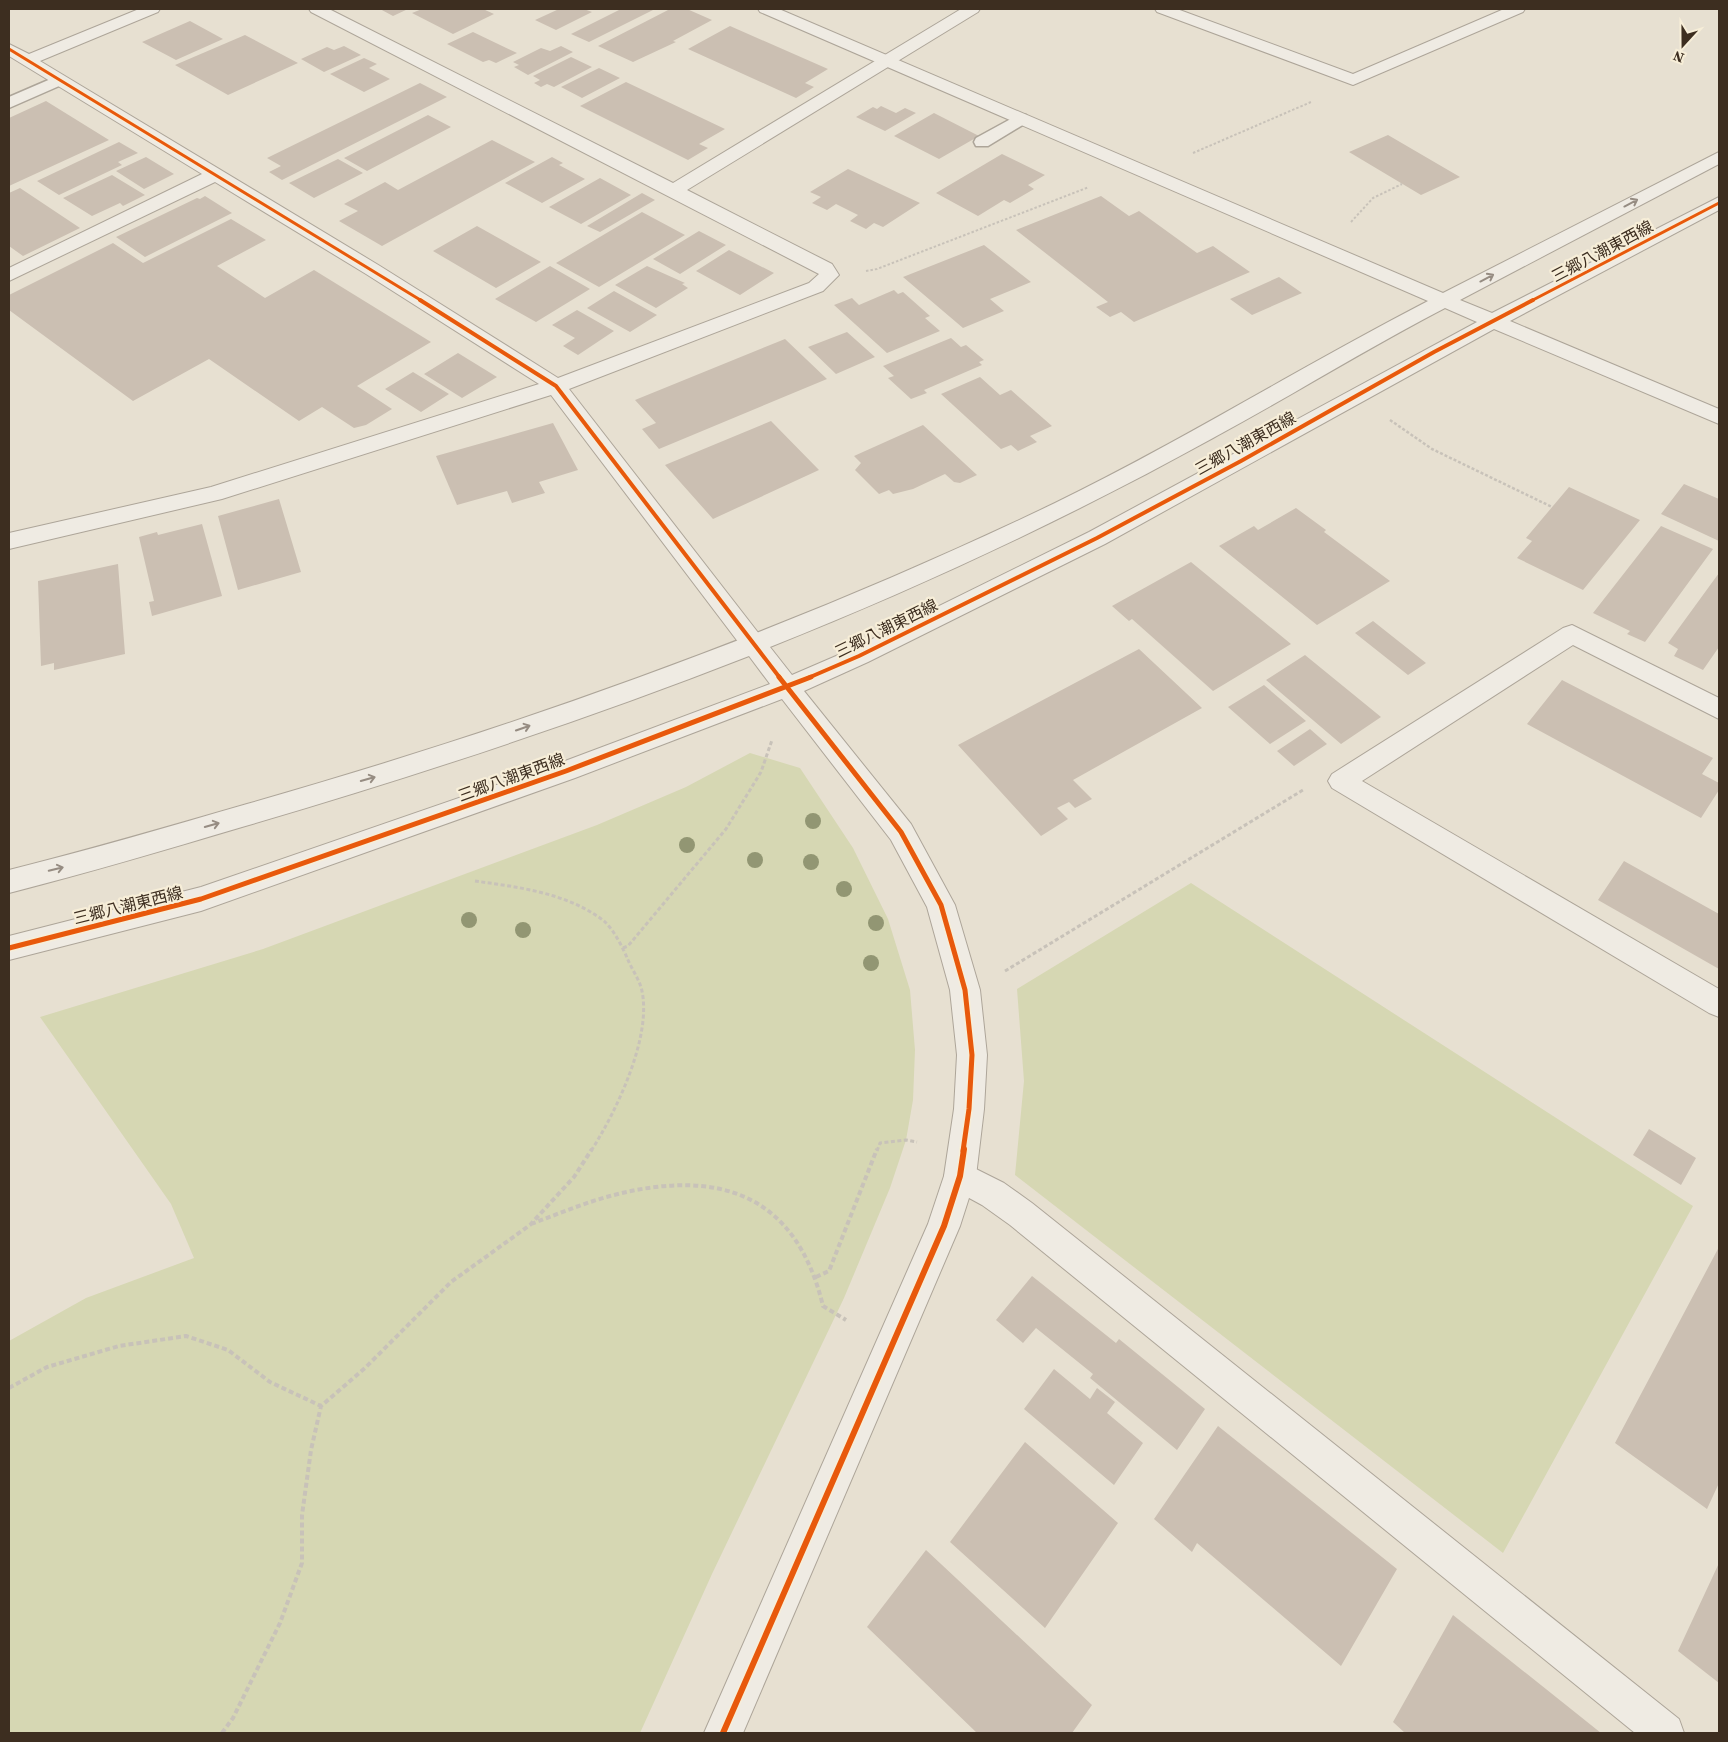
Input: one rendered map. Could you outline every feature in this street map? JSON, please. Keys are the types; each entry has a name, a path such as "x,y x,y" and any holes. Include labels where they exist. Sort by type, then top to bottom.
{"street":[{"path":"28,60 152,9"},
{"path":"9,542 214,494 556,386 816,287 829,275 825,268 316,9"},
{"path":"766,9 1719,418"},
{"path":"674,190 972,9"},
{"path":"1163,9 1353,80 1517,9"},
{"path":"9,49 373,270 556,386 754,645 901,832 941,905 966,990 972,1055 969,1108 960,1176 944,1226 723,1733"},
{"name":"三郷八潮東西線","path":"9,881 75,865 392,773 636,690 827,615 1063,508 1206,433 1387,330 1719,157"},
{"path":"9,275 216,174"},
{"name":"三郷八潮東西線","path":"9,948 202,899 566,771 788,687 858,656 1097,538 1494,322 1719,203"},
{"path":"1719,709 1572,634 1341,781 1719,1004"},
{"path":"960,1176 993,1194 1021,1214 1665,1733"}],"lane":[{"path":"9,103 60,80"},
{"path":"982,142 1020,119"}],"path":[{"path":"1189,155 1341,89 1353,80"},
{"path":"1347,227 1373,198 1402,184"},
{"path":"829,275 877,269 1093,186"},
{"path":"1390,420 1432,449 1552,507"},
{"path":"623,948 628,946 726,828 761,772 772,740"},
{"path":"998,976 1308,787 1341,781"},
{"path":"222,1733 233,1718 280,1624 302,1563 302,1515 311,1450 321,1406 365,1368 451,1282 530,1224 574,1177 606,1128 632,1070 643,1018 641,988 623,948 605,922 575,904 529,889 475,881"},
{"path":"816,1277 829,1271 880,1143 906,1140 917,1142"},
{"path":"530,1224 613,1195 668,1185 697,1185 749,1197 786,1225 816,1277 823,1306 846,1320"},
{"path":"9,1388 56,1364 119,1346 186,1336 228,1350 270,1382 321,1406"}],"green space":[{"path":"750,753 800,768 853,848 888,919 910,990 915,1050 913,1100 906,1140 890,1188 844,1298 712,1574 640,1733 9,1733 9,1341 86,1298 194,1258 171,1204 40,1017 263,949 597,825 686,787"},
{"path":"1191,883 1693,1206 1503,1553 1015,1175 1024,1081 1017,989"}],"building":[{"path":"380,9 408,9 393,16"},
{"path":"422,9 483,9 494,14 453,34 412,13"},
{"path":"559,9 584,9 592,12 556,30 535,20"},
{"path":"621,9 655,9 589,42 571,34"},
{"path":"670,9 687,9 712,20 673,41 676,42 633,62 598,46"},
{"path":"190,21 223,39 176,60 142,42"},
{"path":"730,26 828,69 805,83 814,87 796,98 688,49"},
{"path":"473,32 517,53 496,63 489,60 483,62 447,44"},
{"path":"245,35 298,63 228,95 175,65"},
{"path":"344,46 361,55 324,72 301,59 327,47 334,50"},
{"path":"561,46 573,52 528,75 514,67 519,65 513,62 541,48 550,51"},
{"path":"571,57 592,67 554,87 547,84 541,87 534,83 540,80 533,76"},
{"path":"364,58 377,64 369,68 390,79 364,92 330,74"},
{"path":"599,68 620,78 582,98 561,87"},
{"path":"626,82 725,129 699,144 708,148 688,160 580,106"},
{"path":"420,83 447,97 282,180 269,172 281,166 267,158"},
{"path":"46,101 109,140 9,186 9,118"},
{"path":"881,106 896,113 905,108 916,113 885,131 856,117 873,107 877,109"},
{"path":"934,113 979,136 939,159 894,136"},
{"path":"428,115 451,127 367,171 344,158"},
{"path":"1388,135 1460,177 1421,195 1349,152"},
{"path":"492,140 535,162 382,246 339,221 358,211 344,204 385,182 398,190"},
{"path":"119,142 138,153 118,162 122,165 59,195 37,181"},
{"path":"1002,154 1045,175 1028,185 1034,189 1010,203 1004,200 978,216 936,193"},
{"path":"146,157 174,174 144,189 116,171"},
{"path":"552,157 563,163 559,165 585,179 542,203 505,183"},
{"path":"338,159 363,173 314,198 289,183"},
{"path":"848,169 920,203 883,227 874,223 866,229 850,221 858,215 836,204 827,210 812,203 821,197 810,192"},
{"path":"112,175 145,195 123,206 120,203 92,216 63,198"},
{"path":"600,178 631,195 581,224 549,207"},
{"path":"20,188 80,228 23,256 9,246 9,193"},
{"path":"642,193 655,200 600,232 587,226"},
{"path":"205,196 232,213 145,257 116,237 197,198 200,199"},
{"path":"1101,196 1129,216 1139,211 1197,253 1213,246 1250,272 1134,322 1121,312 1110,317 1096,307 1108,302 1016,230"},
{"path":"642,212 685,235 599,287 556,263"},
{"path":"231,219 266,240 217,266 265,298 314,270 431,342 357,386 392,409 366,425 354,428 322,407 299,421 209,359 133,401 9,310 9,295 113,243 143,263"},
{"path":"477,226 541,262 496,288 433,251"},
{"path":"699,231 726,245 680,274 653,259"},
{"path":"984,245 1031,282 990,299 1004,311 963,328 903,277"},
{"path":"729,250 774,273 740,295 696,271"},
{"path":"550,266 590,289 536,322 495,299"},
{"path":"647,266 685,283 682,284 688,288 656,308 615,285"},
{"path":"1279,277 1302,293 1252,315 1230,299"},
{"path":"894,290 898,294 903,292 930,316 925,318 940,331 887,353 834,305 852,298 859,305"},
{"path":"614,291 657,315 630,332 587,308"},
{"path":"577,310 614,331 578,355 563,346 575,338 552,325"},
{"path":"847,332 875,357 836,374 808,347"},
{"path":"951,338 961,347 966,345 984,360 979,362 982,365 924,390 927,393 911,399 888,378 894,376 883,366"},
{"path":"785,339 827,379 659,449 642,429 656,423 635,400"},
{"path":"458,353 497,377 462,398 424,374"},
{"path":"413,372 449,394 421,412 385,389"},
{"path":"980,377 1000,395 1011,390 1052,426 1030,436 1037,442 1018,451 1011,445 1001,449 941,394"},
{"path":"771,421 819,470 713,519 665,465"},
{"path":"553,423 578,470 539,482 545,493 512,503 507,491 457,505 436,456"},
{"path":"923,425 977,475 960,483 954,482 945,474 913,489 893,494 889,490 879,494 855,470 861,463 854,456"},
{"path":"1684,484 1719,499 1719,541 1661,514"},
{"path":"1569,487 1640,520 1583,590 1517,558 1532,541 1526,538"},
{"path":"279,499 301,572 238,590 218,516"},
{"path":"1296,508 1326,530 1324,532 1390,581 1317,625 1219,546 1254,526 1258,530"},
{"path":"202,524 222,596 152,616 149,602 154,601 139,537 157,532 158,535"},
{"path":"1661,526 1713,549 1645,642 1627,634 1630,631 1593,613"},
{"path":"1191,562 1291,644 1213,691 1132,619 1129,621 1112,606"},
{"path":"118,564 125,654 54,670 54,663 41,666 38,581"},
{"path":"1719,573 1719,647 1703,670 1674,656 1678,649 1668,643"},
{"path":"1373,621 1426,663 1408,675 1355,633"},
{"path":"1139,649 1202,708 1073,780 1092,799 1075,808 1069,802 1057,808 1068,819 1041,836 958,745"},
{"path":"1305,655 1381,717 1341,744 1266,680"},
{"path":"1562,680 1713,758 1702,774 1719,783 1719,790 1701,818 1527,724"},
{"path":"1264,685 1306,721 1270,744 1228,707"},
{"path":"1310,729 1327,744 1294,766 1277,751"},
{"path":"1624,861 1719,914 1719,969 1598,900"},
{"path":"1649,1129 1696,1158 1681,1185 1633,1155"},
{"path":"1719,1247 1719,1483 1707,1509 1615,1443"},
{"path":"1032,1276 1116,1343 1119,1339 1205,1409 1177,1450 1090,1378 1093,1374 1036,1328 1023,1343 996,1320"},
{"path":"1054,1369 1090,1399 1097,1388 1115,1402 1107,1413 1143,1443 1114,1485 1024,1409"},
{"path":"1218,1426 1397,1569 1341,1666 1197,1543 1192,1552 1154,1519"},
{"path":"1025,1442 1118,1523 1045,1628 950,1542"},
{"path":"926,1550 1092,1705 1072,1733 977,1733 867,1627"},
{"path":"1719,1563 1719,1683 1678,1651"},
{"path":"1453,1615 1601,1733 1405,1733 1393,1722"}],"cycle path":[{"path":"9,49 373,270 556,386 754,645 901,832 941,905 965,990 972,1055 969,1109 960,1176 944,1226 723,1733"},
{"path":"9,948 201,899 566,771 788,687 859,656 1097,538 1241,461 1434,352 1719,203"}]}
